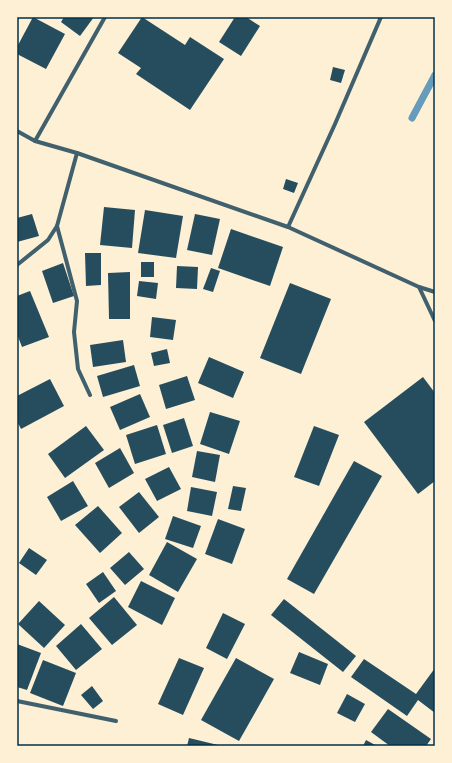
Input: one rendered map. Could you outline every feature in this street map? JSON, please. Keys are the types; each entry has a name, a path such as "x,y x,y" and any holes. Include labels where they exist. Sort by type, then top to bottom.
{"street":[{"path":"35,141 105,17"},
{"path":"288,227 335,124 381,17"},
{"path":"17,131 35,141 77,153 288,227 419,287 435,292"},
{"path":"17,265 48,240 57,226 77,153"},
{"path":"57,226 77,301 74,332 78,369 90,395"},
{"path":"419,287 435,321"},
{"path":"17,701 116,721"}],"building":[{"path":"33,17 65,34 46,69 17,54 17,47"},
{"path":"64,17 94,17 80,36 61,22"},
{"path":"142,17 185,45 190,37 224,59 190,110 136,74 141,68 118,53"},
{"path":"235,17 246,17 260,26 241,56 219,42"},
{"path":"333,67 345,70 341,83 330,80"},
{"path":"286,179 298,183 294,193 283,189"},
{"path":"104,207 135,210 132,248 100,245"},
{"path":"145,210 183,216 176,258 138,253"},
{"path":"32,214 39,236 17,242 17,218"},
{"path":"195,214 220,219 212,255 187,250"},
{"path":"231,229 283,247 270,286 218,268"},
{"path":"85,253 101,253 101,285 86,286"},
{"path":"141,262 154,262 154,277 141,277"},
{"path":"63,263 74,296 53,303 42,271"},
{"path":"177,266 198,267 197,289 176,288"},
{"path":"211,268 220,271 213,292 203,289"},
{"path":"130,272 130,319 109,319 108,273"},
{"path":"139,281 158,283 156,299 137,296"},
{"path":"290,283 331,299 301,374 260,358"},
{"path":"30,291 49,337 22,347 17,334 17,296"},
{"path":"152,317 176,320 173,340 150,337"},
{"path":"123,340 126,362 93,367 90,345"},
{"path":"167,349 170,363 154,366 151,353"},
{"path":"209,357 244,372 233,398 198,383"},
{"path":"134,365 140,386 103,397 97,376"},
{"path":"187,376 195,400 166,409 159,385"},
{"path":"423,377 435,393 435,481 418,494 364,422"},
{"path":"50,379 64,406 21,429 17,421 17,396"},
{"path":"140,394 150,417 120,430 110,407"},
{"path":"210,412 240,421 229,454 200,444"},
{"path":"184,418 193,446 172,453 163,425"},
{"path":"157,425 166,454 135,464 126,435"},
{"path":"86,426 104,450 65,478 48,454"},
{"path":"314,426 339,435 319,486 294,477"},
{"path":"120,448 134,473 109,488 95,463"},
{"path":"197,451 220,455 215,482 192,477"},
{"path":"354,461 382,476 314,594 287,579"},
{"path":"169,467 181,489 157,501 145,479"},
{"path":"73,481 88,506 61,521 47,497"},
{"path":"233,486 246,488 241,511 228,509"},
{"path":"191,487 217,492 212,516 187,511"},
{"path":"139,492 159,517 139,533 119,507"},
{"path":"98,506 122,533 100,553 75,525"},
{"path":"173,516 201,526 193,548 165,539"},
{"path":"218,519 245,529 232,564 205,554"},
{"path":"167,542 197,559 178,592 149,575"},
{"path":"29,548 47,560 36,575 19,563"},
{"path":"129,552 144,569 125,585 110,568"},
{"path":"103,572 116,591 99,603 86,584"},
{"path":"141,581 175,598 162,625 128,607"},
{"path":"114,597 137,625 112,645 89,618"},
{"path":"284,599 356,656 343,672 271,615"},
{"path":"39,601 65,625 44,648 18,624"},
{"path":"223,613 245,624 227,659 206,648"},
{"path":"81,624 102,649 76,670 56,646"},
{"path":"17,644 41,653 27,690 17,687"},
{"path":"299,652 328,664 320,685 290,673"},
{"path":"179,658 204,668 183,715 158,704"},
{"path":"236,658 274,679 239,741 201,720"},
{"path":"364,659 416,694 435,668 435,713 418,700 407,716 351,677"},
{"path":"43,660 76,673 63,706 30,693"},
{"path":"92,686 103,701 93,709 81,695"},
{"path":"347,694 365,704 355,722 337,713"},
{"path":"388,709 431,739 426,746 390,746 371,732"},
{"path":"189,738 218,745 218,746 187,746"},
{"path":"366,740 377,746 363,746"}],"waterway":[{"path":"412,118 435,75"}]}
